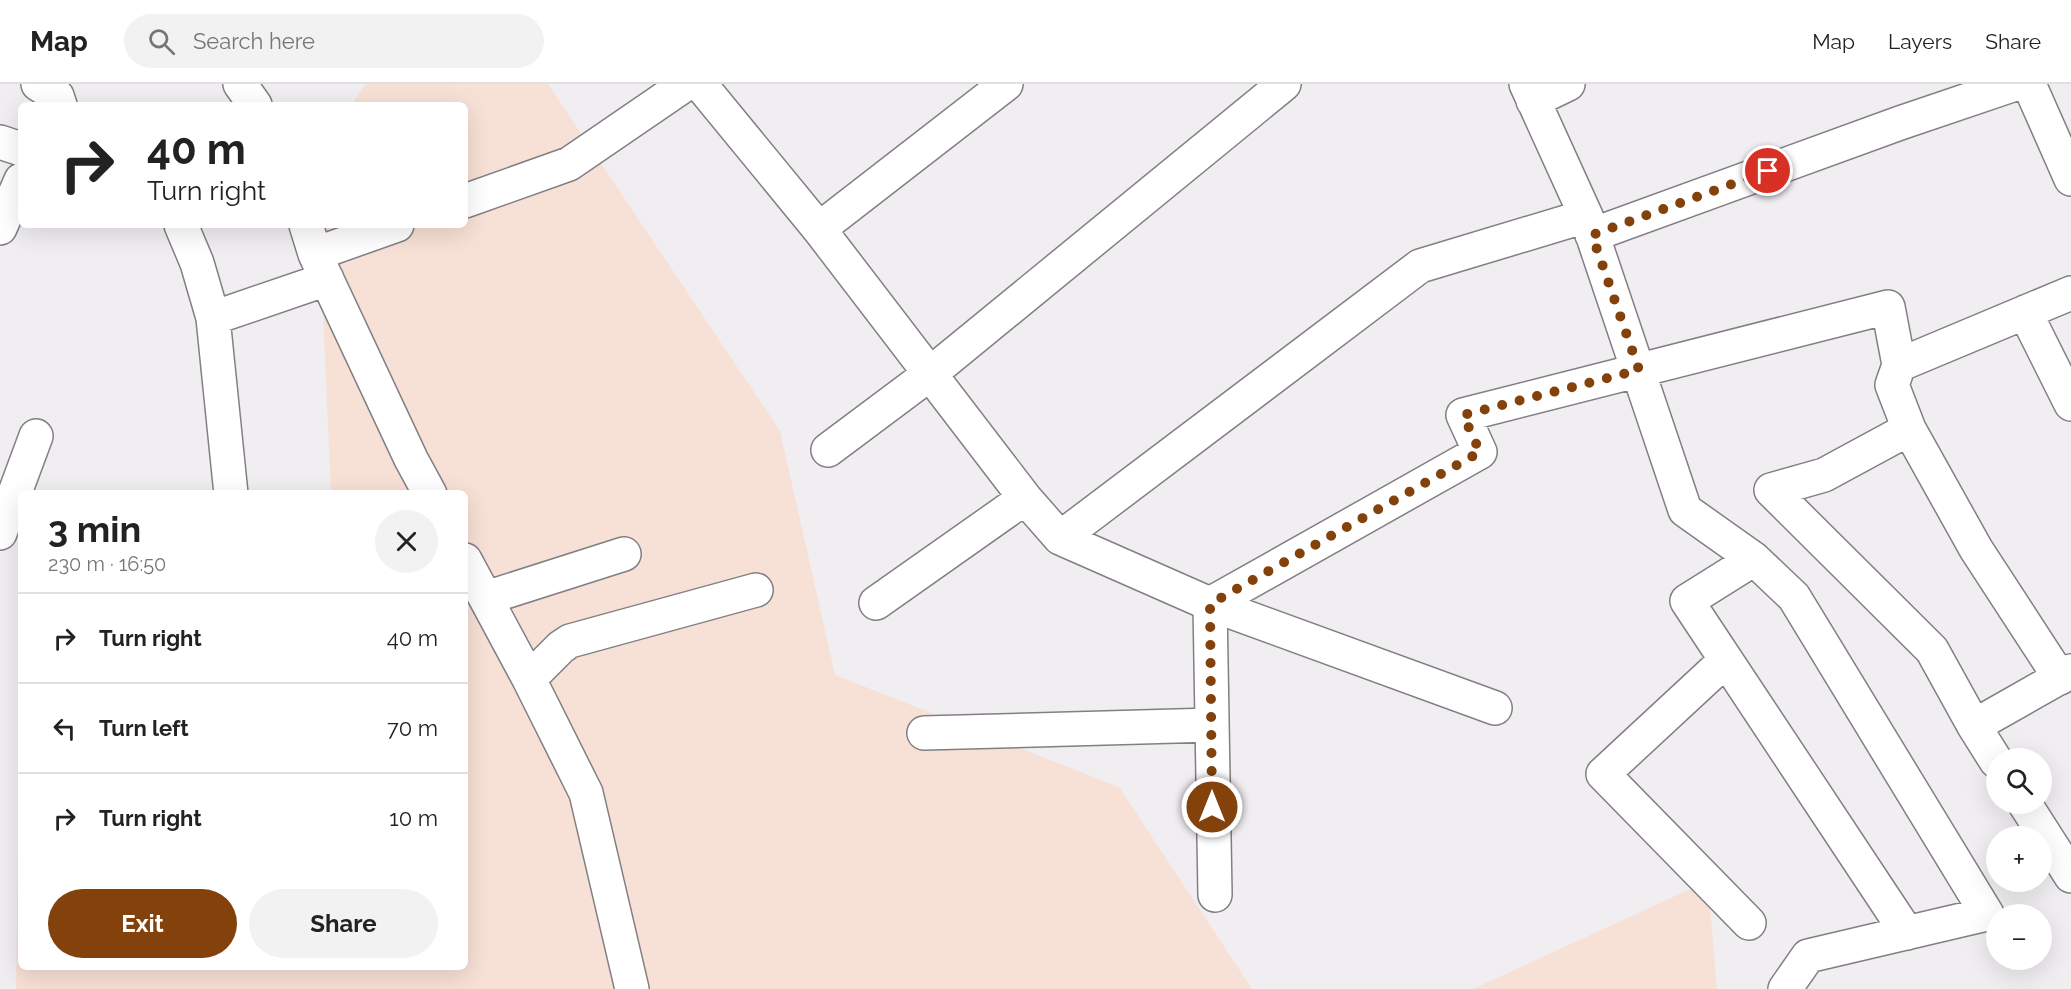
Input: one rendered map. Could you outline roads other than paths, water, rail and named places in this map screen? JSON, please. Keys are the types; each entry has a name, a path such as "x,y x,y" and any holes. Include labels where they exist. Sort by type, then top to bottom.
{"street":[{"path":"38,84 57,96 59,102"},
{"path":"240,84 253,102"},
{"path":"468,200 569,165 686,84"},
{"path":"700,84 819,229 1025,498 1060,538 1210,604 1495,708"},
{"path":"819,229 1006,84"},
{"path":"828,450 931,373 1284,84"},
{"path":"1568,84 1529,93 1589,226 1685,510 1754,559 1794,597 1987,914 1808,956 1785,989"},
{"path":"1060,538 1420,266 1589,226 1944,95 2015,84"},
{"path":"2029,84 2071,179"},
{"path":"0,142 18,148"},
{"path":"0,228 18,187"},
{"path":"182,228 197,263 213,318 231,490"},
{"path":"213,318 316,252 388,228"},
{"path":"316,252 411,459 428,490"},
{"path":"1899,365 2071,293"},
{"path":"1210,604 1480,452 1463,415 1888,307 1899,365 1892,385 1909,429 1976,549 2065,674 1974,726"},
{"path":"2025,312 2071,404"},
{"path":"1909,429 1824,475 1771,490 1932,650 1988,748"},
{"path":"0,533 36,436"},
{"path":"876,603 1025,498"},
{"path":"0,543 18,547"},
{"path":"486,598 624,554"},
{"path":"1754,559 1688,601 1907,933"},
{"path":"468,565 529,679 586,794 632,989"},
{"path":"529,679 561,646 570,641 756,590"},
{"path":"1210,604 1215,895"},
{"path":"1726,660 1603,774 1749,923"},
{"path":"924,733 1212,725"},
{"path":"2032,814 2068,864"}]}
